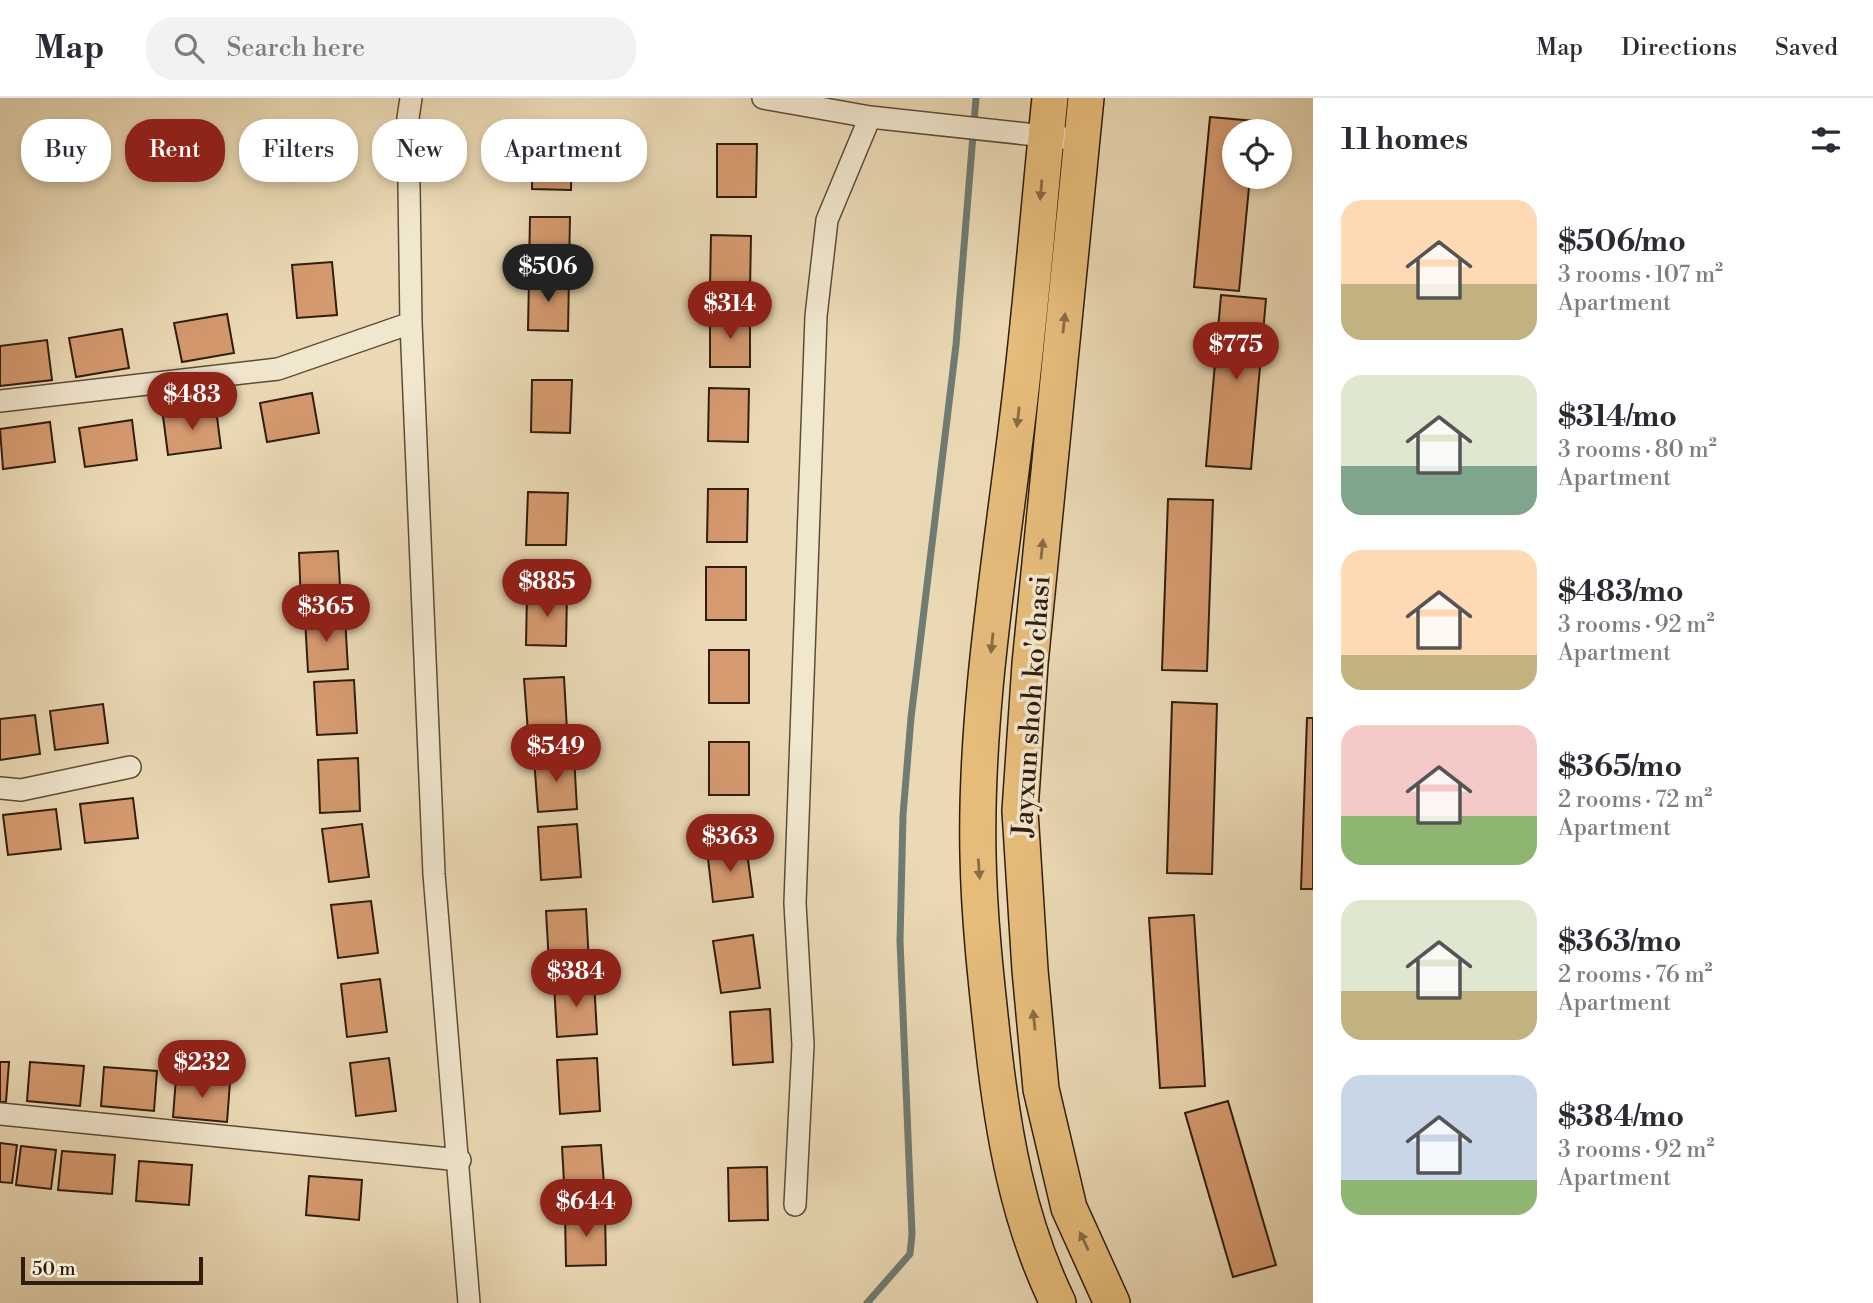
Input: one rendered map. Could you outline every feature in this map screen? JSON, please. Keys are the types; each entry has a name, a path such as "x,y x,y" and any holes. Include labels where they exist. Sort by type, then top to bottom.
{"highway":[{"name":"Jayxun shoh ko'chasi","path":"1050,98 1025,358 981,743 978,853 984,956 999,1098 1024,1221 1058,1303"},
{"name":"Jayxun shoh ko'chasi","path":"1086,98 1030,664 1020,811 1041,1089 1069,1208 1112,1303"}],"street":[{"path":"411,98 408,118 411,323 434,874 460,1160 469,1303"},
{"path":"763,98 870,117 1082,139"},
{"path":"795,1205 803,1045 795,903 816,316 827,220 870,117"},
{"path":"0,401 278,369 411,323"},
{"path":"0,788 21,790 130,767"},
{"path":"0,1114 460,1160"}],"building":[{"path":"1210,117 1232,119 1222,119 1222,189 1249,189 1239,291 1194,287"},
{"path":"717,144 757,144 756,197 717,197"},
{"path":"532,182 571,182 571,190 532,189"},
{"path":"530,217 570,217 569,270 529,270"},
{"path":"711,235 751,236 750,289 710,288"},
{"path":"332,262 337,315 297,318 292,265"},
{"path":"529,277 569,278 568,331 528,330"},
{"path":"1221,295 1266,299 1251,469 1206,466"},
{"path":"227,314 234,353 182,362 174,323"},
{"path":"710,314 750,314 750,367 710,367"},
{"path":"122,329 129,368 76,377 69,338"},
{"path":"47,340 52,380 0,386 0,346"},
{"path":"532,380 572,380 570,433 531,432"},
{"path":"709,388 749,389 748,442 708,441"},
{"path":"312,393 319,433 267,442 260,403"},
{"path":"216,409 221,448 168,455 163,416"},
{"path":"132,420 137,460 85,467 79,428"},
{"path":"50,422 55,462 3,469 0,429"},
{"path":"708,489 748,489 747,542 707,542"},
{"path":"528,492 568,493 566,545 526,545"},
{"path":"1168,499 1213,500 1207,671 1162,670"},
{"path":"338,551 341,603 301,605 299,553"},
{"path":"706,567 746,567 746,620 706,620"},
{"path":"527,592 567,592 566,646 526,645"},
{"path":"345,617 348,669 308,672 305,619"},
{"path":"709,650 749,650 749,703 709,703"},
{"path":"564,677 567,730 528,732 524,679"},
{"path":"354,680 357,733 317,735 314,682"},
{"path":"1172,702 1217,704 1212,874 1167,873"},
{"path":"103,704 108,743 55,750 50,711"},
{"path":"35,715 40,754 0,760 0,719"},
{"path":"1307,718 1313,718 1313,889 1301,889"},
{"path":"709,742 749,742 749,795 709,795"},
{"path":"574,756 577,809 538,812 534,759"},
{"path":"358,758 360,811 320,813 318,760"},
{"path":"133,798 138,838 85,843 80,804"},
{"path":"56,809 61,849 8,855 3,815"},
{"path":"362,824 369,877 329,882 322,829"},
{"path":"577,824 581,877 541,880 538,827"},
{"path":"746,845 753,897 713,902 707,850"},
{"path":"371,901 378,953 338,958 331,905"},
{"path":"586,909 589,962 549,964 546,911"},
{"path":"1194,915 1205,1086 1160,1088 1149,918"},
{"path":"753,935 760,988 721,993 713,941"},
{"path":"380,979 387,1032 347,1037 341,984"},
{"path":"594,981 597,1034 557,1037 554,984"},
{"path":"770,1009 773,1062 733,1065 730,1012"},
{"path":"389,1058 396,1111 356,1116 350,1063"},
{"path":"597,1058 600,1111 560,1114 557,1060"},
{"path":"0,1062 9,1062 6,1102 0,1102"},
{"path":"30,1062 84,1066 80,1106 27,1101"},
{"path":"104,1067 157,1071 154,1111 101,1106"},
{"path":"176,1078 230,1082 227,1122 173,1117"},
{"path":"1228,1101 1276,1265 1233,1277 1185,1113"},
{"path":"0,1143 17,1145 12,1183 0,1182"},
{"path":"601,1145 605,1197 565,1200 562,1147"},
{"path":"21,1146 56,1150 51,1189 16,1185"},
{"path":"62,1151 115,1155 112,1194 58,1190"},
{"path":"139,1161 192,1165 189,1205 136,1201"},
{"path":"767,1167 768,1220 729,1221 728,1168"},
{"path":"309,1176 362,1180 359,1220 306,1215"},
{"path":"605,1212 606,1265 566,1266 565,1213"}],"waterway":[{"path":"867,1303 910,1254 912,1234 900,941 903,815 911,718 956,345 976,98"}]}
